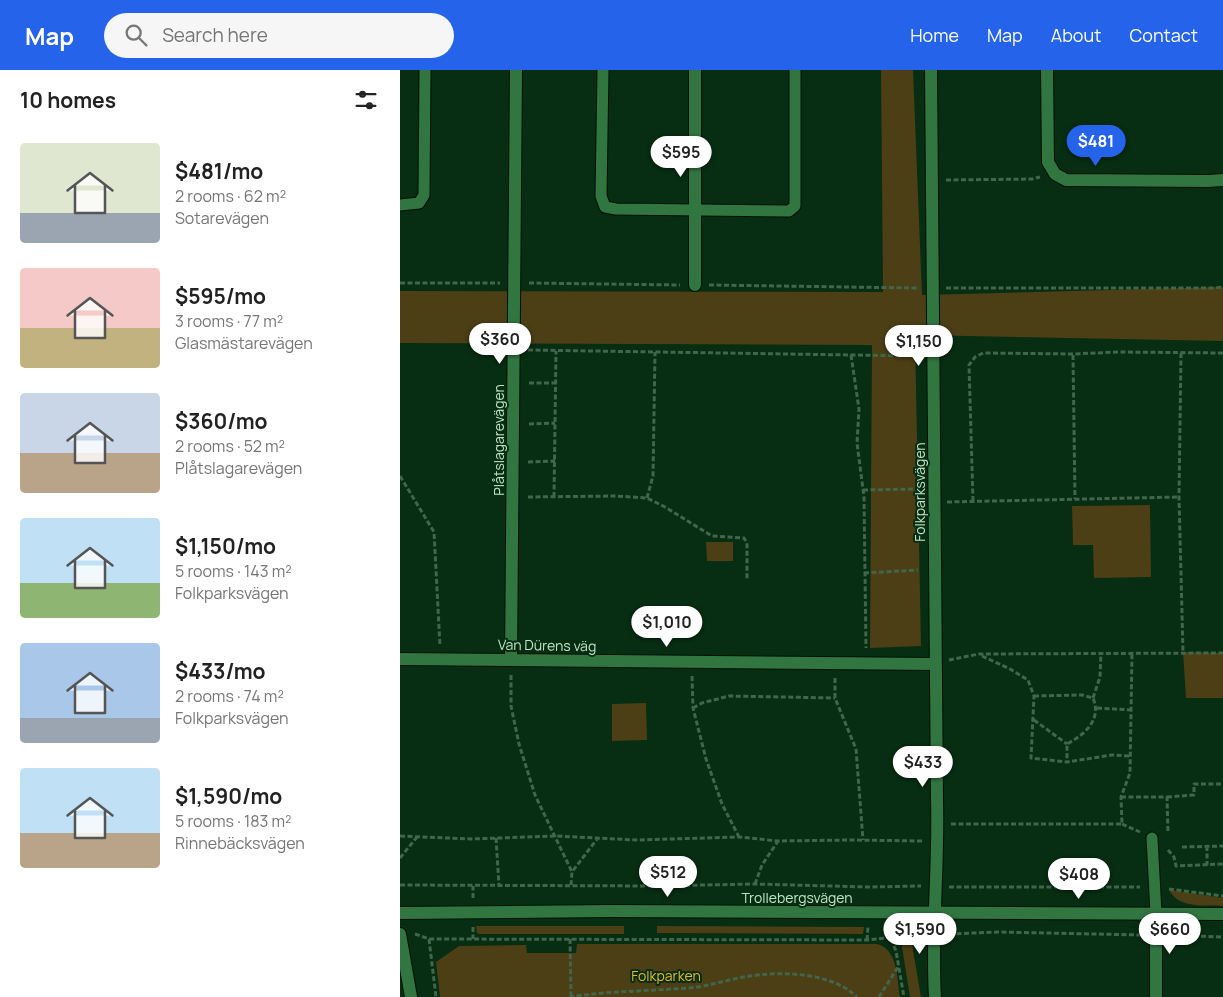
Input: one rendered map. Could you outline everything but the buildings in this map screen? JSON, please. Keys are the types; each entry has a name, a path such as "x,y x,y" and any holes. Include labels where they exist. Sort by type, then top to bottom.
{"street":[{"name":"Plåtslagarevägen","path":"510,660 516,70"},
{"path":"695,70 695,285"},
{"name":"Folkparksvägen","path":"931,70 932,356 938,824 935,997"},
{"path":"1047,70 1048,162 1055,174 1066,180 1208,182 1223,180"},
{"name":"Van Dürens väg","path":"400,659 935,664"},
{"name":"Trollebergsvägen","path":"400,913 532,911 1059,915 1223,914"},
{"path":"1156,913 1156,997"},
{"path":"400,934 410,997"}],"lane":[{"path":"400,204 419,203 424,195 425,70"},
{"path":"603,70 600,196 605,207 616,209 789,211 795,206 795,70"},
{"path":"1152,844 1156,913"}],"path":[{"path":"931,181 1032,179 1055,174"},
{"path":"400,283 932,288 1223,287"},
{"path":"514,350 932,356"},
{"path":"554,497 556,351"},
{"path":"647,498 653,476 655,352"},
{"path":"973,501 970,365 975,357 984,353 1223,353"},
{"path":"1181,353 1179,497 1183,652"},
{"path":"1073,354 1075,499"},
{"path":"851,355 859,410 857,443 863,490 866,663"},
{"path":"513,383 556,383"},
{"path":"513,424 555,423"},
{"path":"513,462 555,461"},
{"path":"400,476 412,492 434,532 440,659"},
{"path":"863,490 934,495 973,501 1179,497"},
{"path":"512,497 616,496 647,498 665,506 712,536 744,538 747,543 747,580"},
{"path":"864,572 934,570"},
{"path":"1067,744 1083,736 1094,720 1097,708 1093,698 1100,677 1101,653"},
{"path":"938,824 1122,824 1121,797 1130,773 1131,756 1132,653"},
{"path":"935,664 979,654 1223,653"},
{"path":"979,654 1028,680 1034,696 1031,758 1067,762 1112,756 1131,756"},
{"path":"510,660 511,706 519,744 535,795 572,872 571,885"},
{"path":"692,662 693,708 706,759 722,804 739,838"},
{"path":"834,663 835,698 856,749 863,840"},
{"path":"1034,696 1082,695 1093,698"},
{"path":"693,708 702,703 729,696 835,698"},
{"path":"1097,708 1132,710"},
{"path":"1034,720 1067,744"},
{"path":"1067,744 1067,762"},
{"path":"1121,797 1194,795 1194,784 1223,784"},
{"path":"1167,797 1168,850"},
{"path":"400,836 496,838 556,836 637,840 739,838 778,842 938,841"},
{"path":"400,858 418,837"},
{"path":"496,838 499,886"},
{"path":"572,872 598,839"},
{"path":"755,884 762,865 778,842"},
{"path":"1152,844 1168,850 1174,857 1176,866 1223,864"},
{"path":"1207,846 1207,865"},
{"path":"1182,847 1223,846"},
{"path":"400,885 612,886 755,884 868,887 1170,888 1223,896"},
{"path":"612,886 612,893"},
{"path":"436,997 429,939 867,940 912,934 998,932 1223,937"},
{"path":"891,938 899,967 904,997"},
{"path":"570,939 571,997 618,991 688,988 713,985 743,977 784,973 814,976 850,990 857,997"},
{"path":"879,997 899,967"}],"green space":[{"path":"881,70 913,70 922,295 1223,287 1223,341 915,335 921,646 870,648 872,345 400,343 400,291 883,292"},
{"path":"1150,505 1151,577 1094,578 1093,545 1073,545 1072,506"},
{"path":"706,542 733,542 733,561 707,561"},
{"path":"1183,652 1223,653 1223,698 1186,698"},
{"path":"646,703 647,740 612,741 612,704"},
{"path":"1169,890 1223,898 1223,906 1201,906 1186,903 1173,896"},
{"path":"476,926 624,926 624,934 479,934 477,933"},
{"path":"657,926 864,927 863,934 657,933"},
{"path":"906,941 910,941 912,944 921,997 910,997 902,947"},
{"name":"Folkparken","path":"577,944 877,944 884,947 893,958 900,997 440,997 436,962 459,946 526,945 527,953 576,953"}]}
